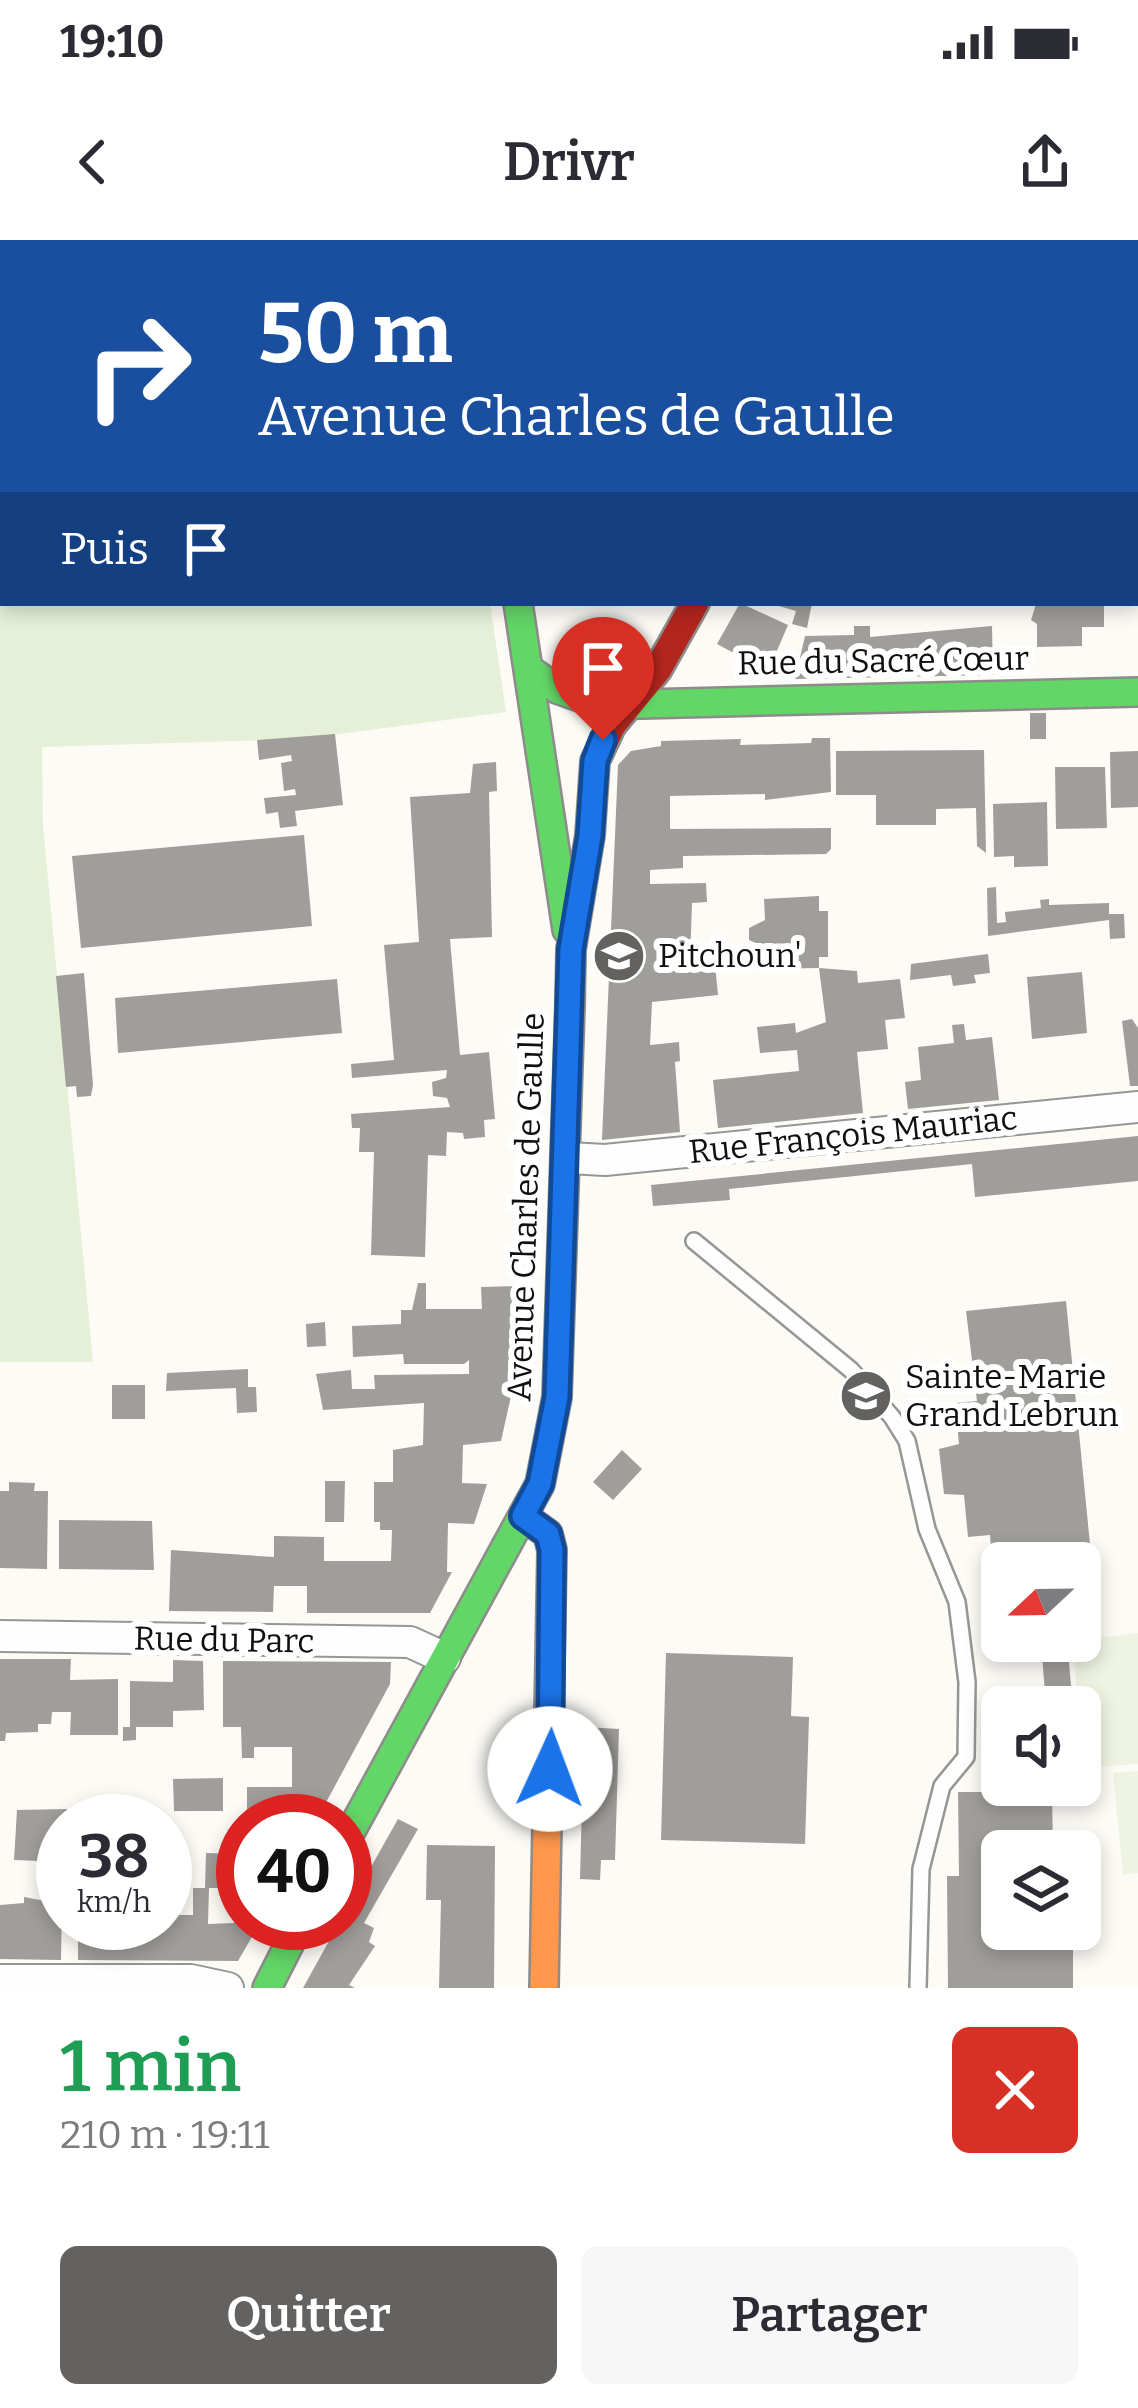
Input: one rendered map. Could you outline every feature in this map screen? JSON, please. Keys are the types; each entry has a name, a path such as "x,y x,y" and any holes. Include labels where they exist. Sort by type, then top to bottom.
{"main road":[{"name":"Avenue Charles de Gaulle","path":"519,606 530,670 546,838 571,949"},
{"name":"Avenue Charles de Gaulle","path":"371,1794 540,1484 557,1397 571,949 590,836 595,761 629,704 658,669 693,606"},
{"name":"Rue du Sacré Cœur","path":"530,670 581,701 629,704 1138,692"},
{"path":"523,1516 548,1534 552,1550 544,1988"},
{"path":"267,1988 286,1950"}],"street":[{"name":"Rue François Mauriac","path":"568,1158 605,1160 1138,1107"},
{"name":"Rue du Parc","path":"0,1636 410,1642 445,1658"},
{"path":"0,1980 191,1980 228,1988"}],"lane":[{"path":"694,1240 851,1370 892,1417 907,1441 927,1529 957,1601 967,1682 966,1757 942,1786 921,1869 918,1988"}],"green space":[{"path":"0,606 490,606 506,712 302,739 42,747 43,825 93,1362 0,1362"},
{"path":"1138,1633 1138,1764 1101,1767 1101,1686 1076,1686 1074,1662 1101,1662 1101,1638"},
{"path":"1138,1771 1138,1873 1123,1875 1113,1773"}],"building":[{"path":"738,606 788,625 770,667 760,667 717,644"},
{"path":"779,606 811,606 807,628 792,624 796,611"},
{"path":"1035,606 1104,606 1104,627 1082,627 1082,646 1037,647 1037,624 1031,620"},
{"path":"854,626 870,626 870,637 992,626 993,675 795,679 805,636 854,635"},
{"path":"1030,713 1046,713 1046,739 1030,739"},
{"path":"335,734 343,805 295,811 297,826 280,828 278,812 266,814 264,798 296,795 295,789 284,791 281,763 292,761 291,755 259,760 257,740"},
{"path":"812,738 830,738 831,792 765,800 765,794 670,796 670,829 831,828 831,849 826,854 683,856 683,868 650,870 650,884 706,883 707,902 692,903 690,962 715,964 718,995 652,1002 650,1045 679,1042 680,1061 675,1062 680,1132 602,1140 618,765 631,751 661,746 661,741 741,739 740,745 811,743"},
{"path":"984,750 986,853 977,846 976,808 936,809 936,825 876,825 876,795 836,795 836,751"},
{"path":"1138,751 1138,807 1111,808 1110,752"},
{"path":"496,762 497,791 489,792 492,937 450,939 460,1055 489,1052 495,1119 484,1120 485,1137 464,1139 463,1133 447,1132 446,1156 428,1155 425,1257 371,1255 374,1152 359,1152 360,1128 352,1128 351,1114 450,1107 447,1098 433,1096 432,1082 446,1078 447,1070 352,1078 351,1064 394,1060 384,945 419,942 410,797 470,793 473,764"},
{"path":"1055,767 1105,767 1107,828 1056,829"},
{"path":"1047,802 1048,866 1014,867 1014,856 994,857 993,804"},
{"path":"304,835 312,926 81,948 72,856"},
{"path":"996,887 997,923 1006,922 1005,912 1041,908 1040,900 1049,899 1049,905 1109,903 1109,914 1124,914 1125,938 1110,939 1109,920 988,936 987,888"},
{"path":"819,896 819,911 828,911 828,957 819,957 819,968 765,969 765,947 749,940 749,928 765,920 764,899"},
{"path":"988,954 990,973 974,975 976,983 953,986 951,975 910,980 911,964"},
{"path":"819,968 857,971 858,983 900,979 905,1018 885,1020 888,1049 857,1052 863,1113 718,1128 713,1080 799,1071 797,1050 760,1053 757,1027 795,1023 796,1033 826,1022"},
{"path":"1082,972 1087,1033 1032,1039 1027,977"},
{"path":"84,973 93,1085 91,1096 77,1097 76,1086 66,1087 56,976"},
{"path":"337,979 342,1033 118,1053 115,998"},
{"path":"1132,1019 1138,1028 1138,1086 1130,1086 1122,1021"},
{"path":"964,1024 966,1040 992,1037 999,1100 908,1109 905,1082 921,1080 918,1047 954,1043 952,1025"},
{"path":"1138,1136 1138,1181 975,1197 972,1164 729,1189 730,1200 653,1206 651,1185"},
{"path":"418,1283 426,1283 426,1309 482,1309 481,1287 522,1286 516,1374 501,1441 463,1445 462,1483 487,1484 474,1524 448,1523 447,1572 452,1572 430,1613 307,1613 307,1586 274,1586 273,1612 169,1611 171,1550 274,1557 274,1536 324,1537 324,1561 391,1561 392,1530 380,1530 380,1522 374,1522 374,1482 393,1482 393,1450 423,1445 424,1403 323,1410 316,1374 351,1370 352,1389 375,1389 374,1375 469,1374 469,1360 464,1364 404,1364 403,1354 353,1357 352,1326 401,1324 401,1310 412,1310"},
{"path":"1066,1301 1090,1542 991,1542 990,1535 968,1537 964,1495 944,1494 939,1449 959,1444 955,1403 977,1401 966,1311"},
{"path":"325,1322 326,1346 307,1347 306,1324"},
{"path":"248,1369 248,1387 256,1387 257,1412 237,1413 236,1388 166,1391 167,1373"},
{"path":"112,1385 145,1385 145,1419 112,1419"},
{"path":"622,1450 642,1469 613,1500 593,1482"},
{"path":"325,1481 345,1481 344,1522 325,1522"},
{"path":"9,1482 35,1483 34,1491 48,1491 47,1569 0,1568 0,1491 9,1491"},
{"path":"59,1520 152,1521 154,1570 59,1569"},
{"path":"666,1653 793,1657 791,1716 809,1717 805,1844 661,1840"},
{"path":"0,1659 71,1659 70,1680 118,1679 118,1735 70,1735 71,1712 52,1712 51,1724 38,1724 38,1732 6,1733 5,1741 0,1741"},
{"path":"173,1660 203,1661 204,1710 173,1711 173,1727 136,1727 136,1740 123,1741 123,1727 130,1727 130,1681 173,1682"},
{"path":"223,1661 391,1662 390,1684 331,1794 247,1794 247,1787 292,1787 292,1747 254,1747 254,1758 242,1758 241,1727 223,1727"},
{"path":"1043,1662 1069,1662 1071,1686 1044,1686"},
{"path":"584,1727 619,1729 615,1860 601,1860 600,1880 580,1879"},
{"path":"223,1778 216,1811 192,1811 192,1794 173,1794 173,1779"},
{"path":"958,1792 981,1792 981,1806 1052,1806 1053,1830 981,1830 981,1950 1073,1950 1073,1988 948,1988 947,1876 959,1876"},
{"path":"17,1810 36,1810 36,1861 14,1860"},
{"path":"398,1819 418,1829 372,1909 372,1865"},
{"path":"427,1845 495,1846 494,1988 439,1988 441,1900 426,1900"},
{"path":"206,1853 216,1853 216,1888 209,1888 208,1924 216,1924 216,1950 244,1950 238,1961 78,1960 78,1950 192,1950 193,1888 205,1888"},
{"path":"24,1897 36,1899 36,1950 61,1950 61,1960 0,1959 0,1905 24,1903"},
{"path":"375,1946 349,1985 355,1988 303,1988 324,1950 372,1950"}],"traffic: fast":[{"path":"518,606 567,930"},
{"path":"530,670 557,689 602,705 1138,692"},
{"path":"371,1794 540,1484 557,1397 570,1006"},
{"path":"267,1988 286,1950"}],"traffic: slow":[{"path":"523,1516 548,1534 552,1550 544,1988"}],"traffic: jam":[{"path":"570,1006 571,949 590,835 595,761 612,725 658,669 693,606"}],"place":[{"name":"Pitchoun'","path":"619,956"},
{"name":"Sainte-Marie Grand Lebrun","path":"866,1396"}],"route":[{"path":"550,1769 552,1550 548,1534 523,1516 540,1484 557,1397 571,949 590,836 595,761 603,740"}]}
